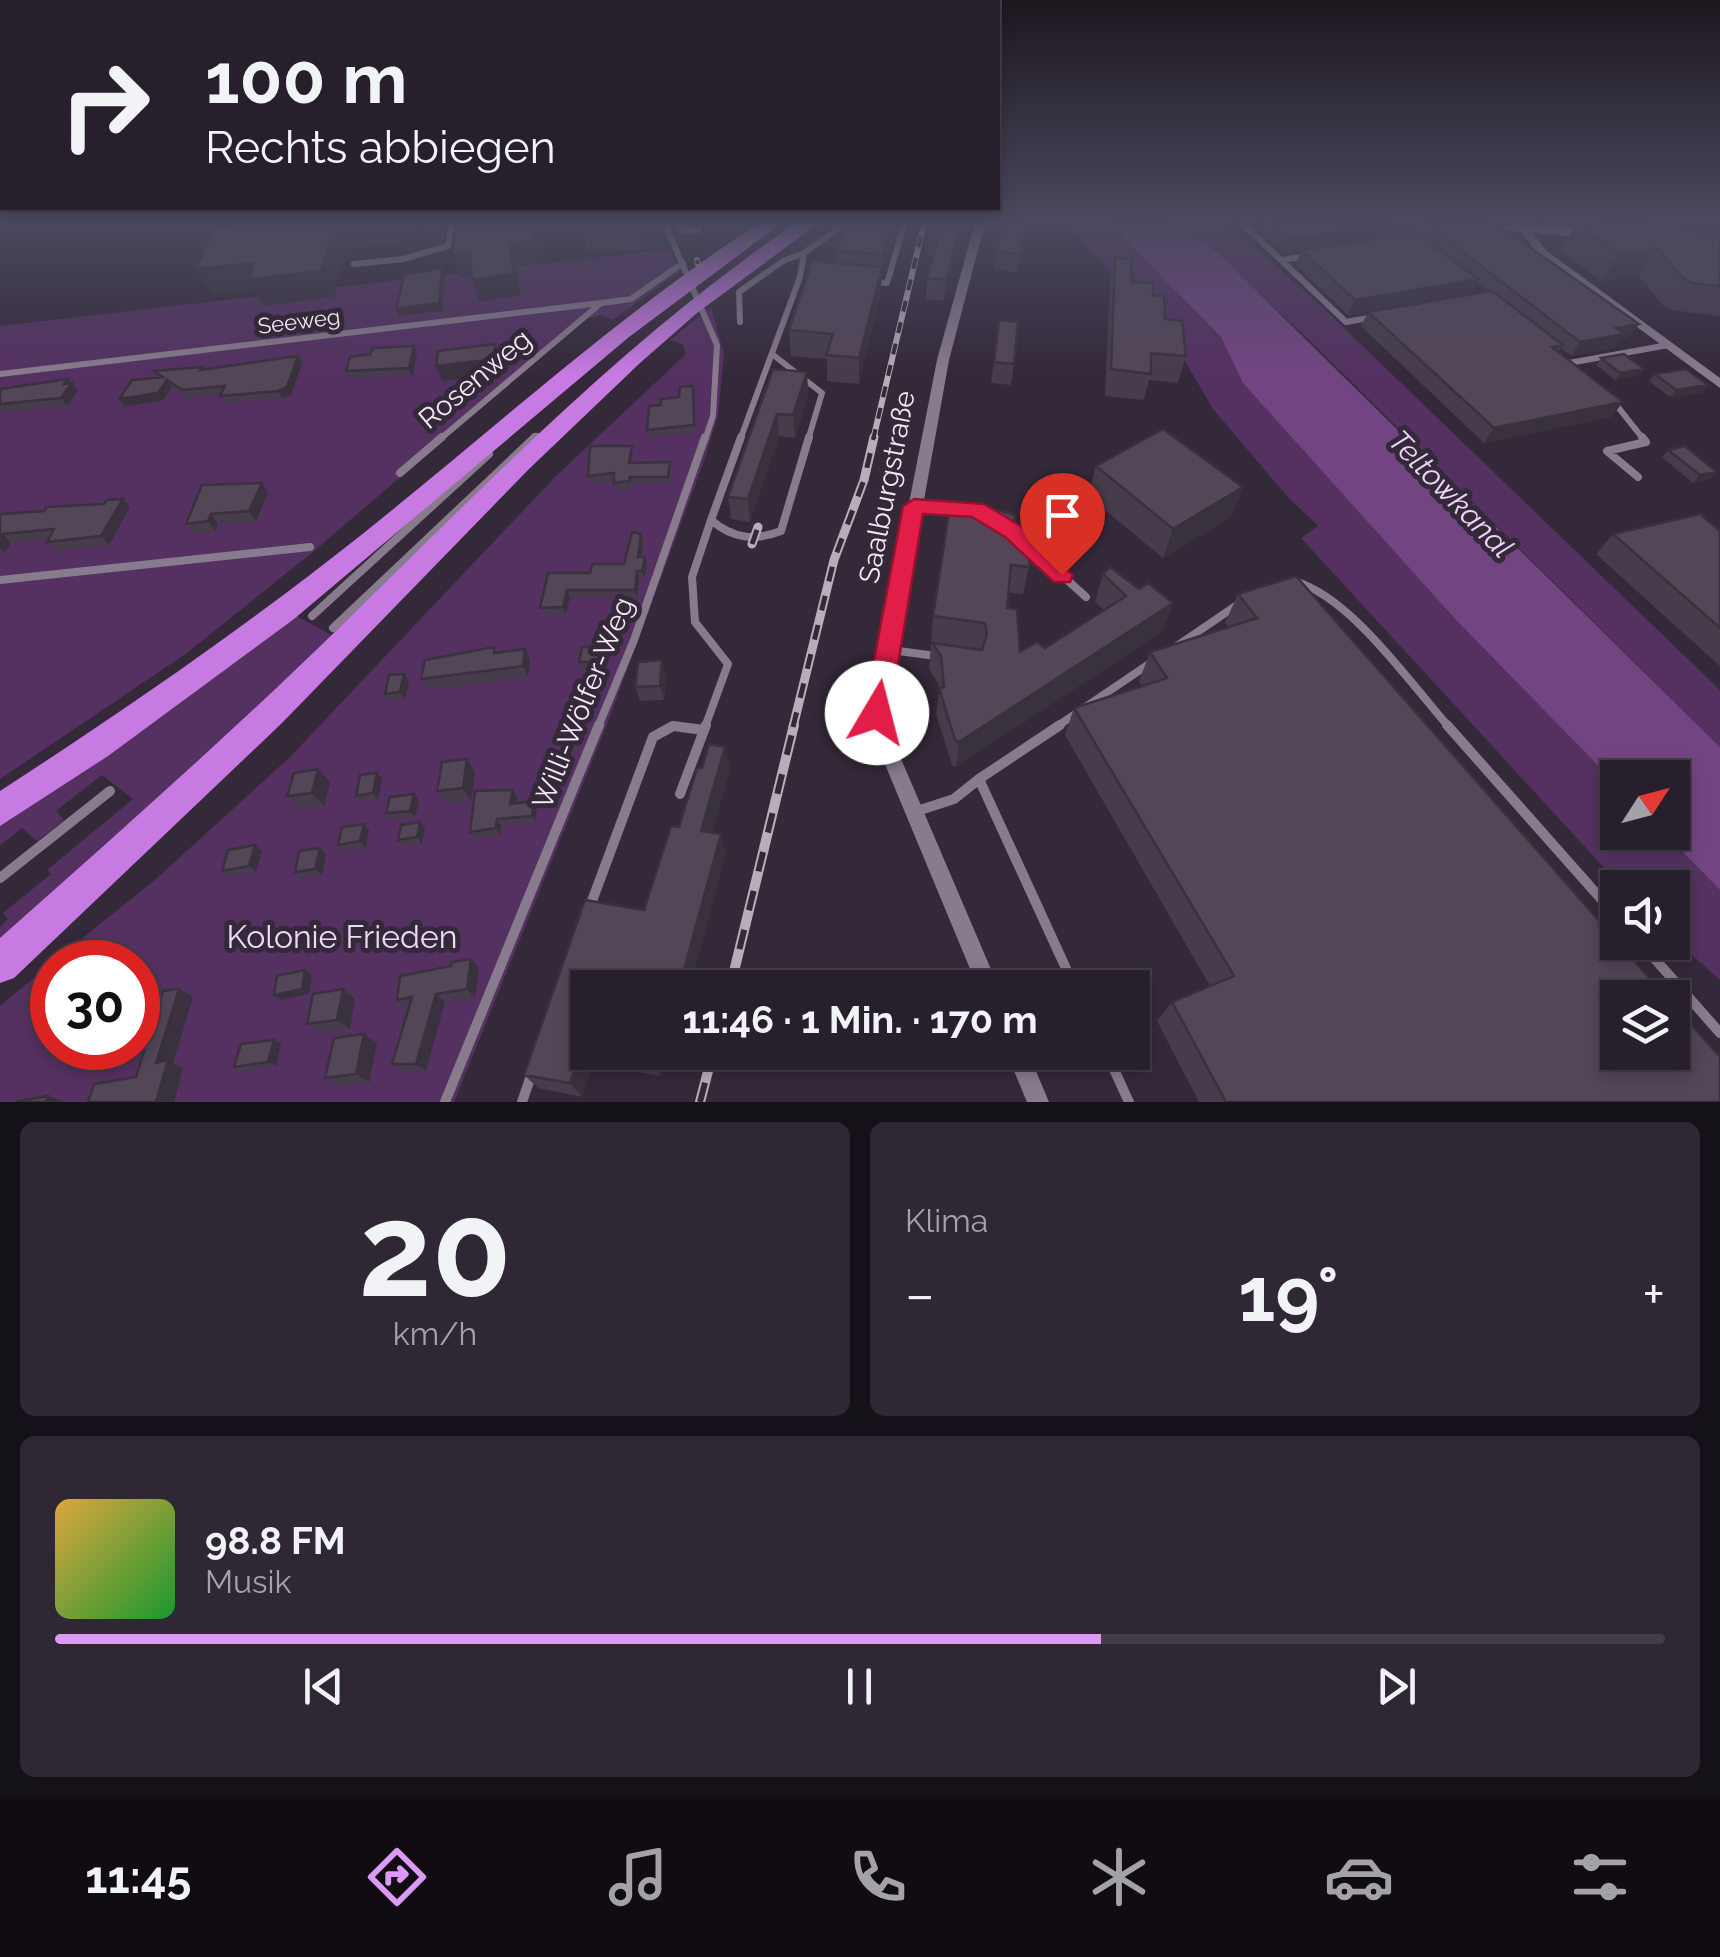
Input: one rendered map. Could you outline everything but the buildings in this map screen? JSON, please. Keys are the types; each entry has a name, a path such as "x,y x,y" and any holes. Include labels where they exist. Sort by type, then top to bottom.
{"highway":[{"path":"0,964 257,728 588,395 639,332 700,270"},
{"path":"0,810 283,611 532,405 639,332 740,270"}],"street":[{"name":"Saalburgstraße","path":"968,270 943,360 877,713 881,733 981,970"},
{"path":"1567,270 1720,384"},
{"path":"1024,1070 1038,1102"}],"lane":[{"name":"Rosenweg","path":"400,473 601,303 631,299 672,270"},
{"name":"Willi-Wölfer-Weg","path":"445,1102 634,640 710,428 718,358 686,270"},
{"path":"740,322 739,292 770,270"},
{"path":"680,794 728,664 696,622 692,577 801,270"},
{"path":"870,282 887,283 891,270"},
{"path":"1292,270 1346,322 1381,316"},
{"path":"800,277 817,278"},
{"name":"Seeweg","path":"0,374 601,303"},
{"path":"1570,364 1668,345"},
{"path":"1556,352 1582,374"},
{"path":"711,520 726,534 763,539 781,531 822,394 772,354"},
{"path":"333,628 422,546 489,476 588,395"},
{"path":"1608,395 1646,442 1607,452 1638,476"},
{"path":"312,616 475,470 532,405"},
{"path":"914,506 976,510"},
{"path":"1013,532 1086,597"},
{"path":"0,580 310,547"},
{"path":"1278,584 1292,580 1315,587 1340,604 1600,898"},
{"path":"1170,650 1249,597"},
{"path":"886,649 940,656"},
{"path":"914,812 954,799 978,778 1154,661"},
{"path":"584,922 652,737 673,726 704,730"},
{"path":"978,778 1068,970"},
{"path":"0,878 110,792"},
{"path":"1656,960 1720,1033"},
{"path":"522,1102 534,1066"},
{"path":"1114,1070 1128,1102"}],"green space":[{"path":"484,270 680,271 613,320 601,315 585,319 314,551 184,655 0,779 0,326"},
{"path":"1109,270 1156,270 1221,337 1244,383 1456,620 1600,768 1600,850 1681,850 1720,890 1720,980 1690,953 1690,870 1606,870 1301,538 1318,526 1286,495 1213,409 1166,328"},
{"path":"1234,270 1281,270 1720,690 1720,747"},
{"name":"Kolonie Frieden","path":"711,307 724,354 718,415 606,727 454,1102 0,1102 0,1006 30,981 30,1070 160,1070 160,940 80,940 156,879 289,758 556,476 686,354 683,345 670,340"},
{"path":"293,614 335,637 0,949 0,927 8,919 3,913 51,874 47,870 133,799 102,775 56,811 64,820 37,841 22,828 0,845 0,822"}],"water":[{"name":"Teltowkanal","path":"1156,270 1236,270 1720,747 1720,890 1681,850 1690,850 1690,760 1600,760 1600,768 1456,620 1243,383 1221,337"}],"railway":[{"path":"873,440 913,270"},
{"path":"793,727 834,560 864,480 874,437"},
{"path":"752,544 758,527"},
{"path":"734,970 794,725"},
{"path":"700,1102 708,1070"}],"route":[{"path":"877,713 914,506 976,510 994,518 1062,575"}]}
